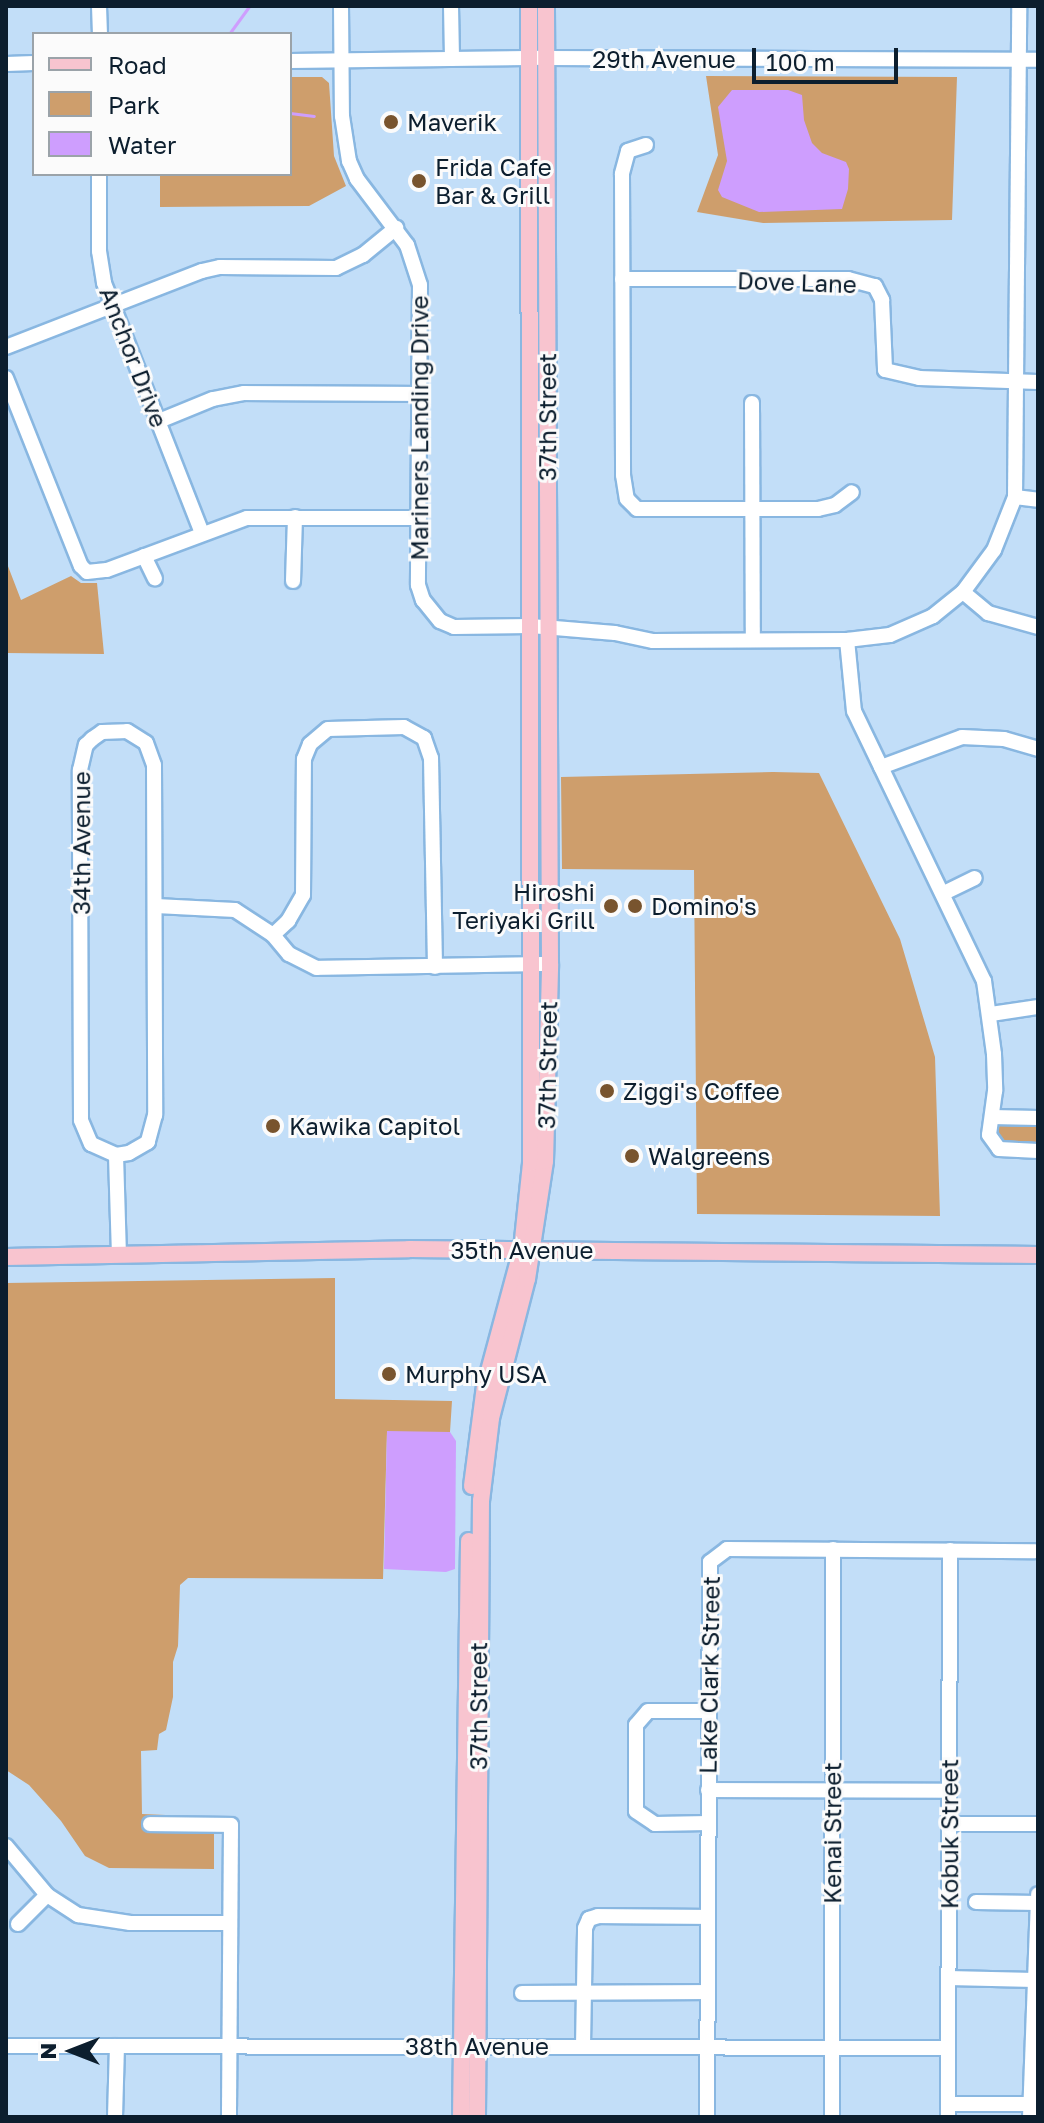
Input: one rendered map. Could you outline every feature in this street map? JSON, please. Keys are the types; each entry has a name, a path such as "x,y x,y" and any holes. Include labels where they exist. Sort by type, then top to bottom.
{"main road":[{"name":"37th Street","path":"529,6 540,628"},
{"name":"37th Street","path":"461,2117 469,2045 481,1501 491,1418 545,1161 540,628 546,6"},
{"name":"35th Avenue","path":"6,1257 527,1249 1038,1255"},
{"name":"37th Street","path":"469,2045 477,2117"}],"street":[{"path":"99,6 100,32"},
{"name":"Mariners Landing Drive","path":"341,6 344,141 349,161 357,179 396,228 415,264 420,285 418,585 429,612 454,627 615,633 653,641 847,640 890,635 933,616 963,592 994,550 1015,497"},
{"path":"451,6 452,59"},
{"path":"1019,6 1015,497 1038,500"},
{"name":"29th Avenue","path":"292,61 546,58 1038,60"},
{"path":"6,64 32,63"},
{"path":"646,145 628,151 622,174 623,475 627,499 637,509 772,509 835,505 852,492"},
{"name":"Anchor Drive","path":"99,176 101,270 202,533"},
{"path":"6,347 189,275 220,267 336,268 363,255 396,228"},
{"name":"Dove Lane","path":"622,279 848,279 875,286 882,300 885,370 919,378 1038,382"},
{"path":"6,378 81,566 87,572 96,573 247,518 419,518"},
{"path":"159,421 213,399 244,393 420,394"},
{"path":"752,403 753,639"},
{"path":"293,581 295,517"},
{"path":"144,556 155,579"},
{"path":"963,592 988,613 1038,627"},
{"path":"847,640 850,695 881,767 974,955 991,1014 995,1091 989,1135 999,1149 1038,1151"},
{"path":"273,935 288,921 303,895 304,759 310,744 328,729 404,727 424,738 431,758 435,967"},
{"name":"34th Avenue","path":"102,732 135,734 151,751 154,765 156,906 155,1122 153,1134 143,1146 116,1155 102,1152 88,1140 81,1120 80,770 86,745 102,732"},
{"path":"881,767 962,737 1004,739 1038,749"},
{"path":"944,893 975,878"},
{"path":"156,906 222,907 243,915 273,935 289,954 314,967 541,964"},
{"path":"991,1014 1038,1007"},
{"path":"992,1117 1038,1118"},
{"path":"116,1155 119,1255"},
{"name":"Lake Clark Street","path":"707,2117 710,1562 727,1549 1035,1551"},
{"name":"Kenai Street","path":"832,2117 833,1549"},
{"name":"Kobuk Street","path":"948,2110 950,1550"},
{"path":"708,1711 648,1711 636,1725 636,1811 655,1824 708,1823"},
{"path":"708,1790 950,1791"},
{"path":"150,1824 231,1825 229,2117"},
{"path":"949,1824 1038,1824"},
{"path":"6,1846 47,1895 78,1915 105,1920 230,1923"},
{"path":"948,2110 1030,2111 1038,1894"},
{"path":"18,1924 47,1895"},
{"path":"976,1902 1038,1903"},
{"path":"583,2046 585,1928 589,1919 598,1916 708,1917"},
{"path":"948,1978 1035,1980"},
{"path":"522,1993 708,1992"},
{"name":"38th Avenue","path":"6,2046 948,2048"},
{"path":"115,2117 117,2046"}],"green space":[{"path":"706,76 957,77 952,220 763,223 697,212 718,155"},
{"path":"292,77 322,77 329,83 334,156 346,186 309,206 160,207 160,176 292,176"},
{"path":"6,561 21,600 71,576 81,583 97,583 104,654 6,653"},
{"path":"819,773 900,939 935,1057 940,1216 697,1214 694,870 562,869 561,777"},
{"path":"1003,1123 1038,1123 1038,1145 1003,1144 997,1140 995,1130"},
{"path":"335,1278 335,1399 452,1401 450,1432 387,1432 383,1579 188,1578 180,1585 173,1697 166,1730 159,1734 157,1750 141,1751 142,1814 214,1817 214,1869 109,1868 85,1856 61,1821 29,1785 6,1770 6,1283"}],"water":[{"path":"732,90 788,90 802,95 804,120 812,143 822,153 846,162 849,169 848,189 842,209 759,212 722,197 718,190 727,161 718,107"},
{"path":"387,1431 450,1432 456,1441 455,1569 446,1572 384,1569"}],"waterway":[{"path":"230,32 249,6"},
{"path":"292,113 314,116"}],"place":[{"name":"Maverik","path":"391,122"},
{"name":"Frida Cafe Bar & Grill","path":"419,181"},
{"name":"Hiroshi Teriyaki Grill","path":"611,906"},
{"name":"Domino's","path":"635,906"},
{"name":"Ziggi's Coffee","path":"607,1091"},
{"name":"Kawika Capitol","path":"273,1126"},
{"name":"Walgreens","path":"632,1156"},
{"name":"Murphy USA","path":"389,1374"}]}
